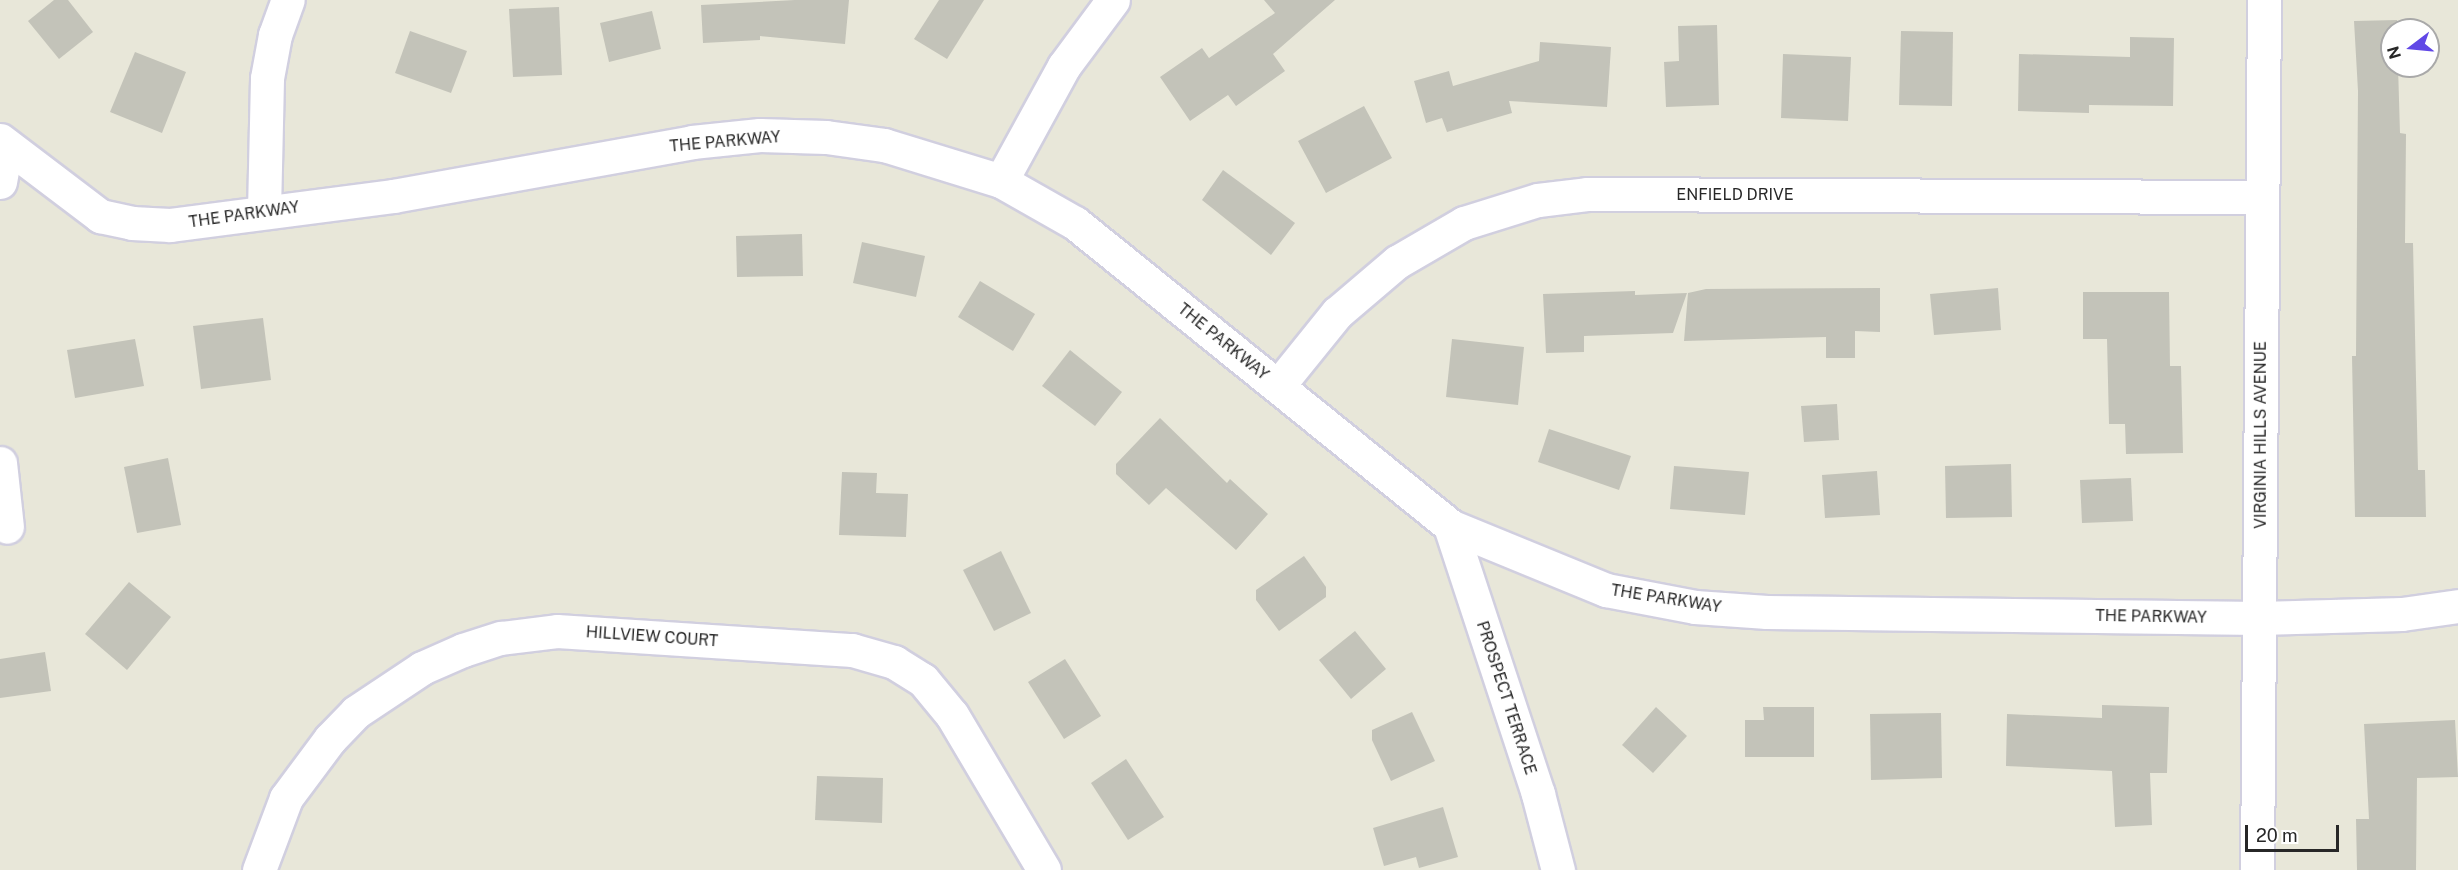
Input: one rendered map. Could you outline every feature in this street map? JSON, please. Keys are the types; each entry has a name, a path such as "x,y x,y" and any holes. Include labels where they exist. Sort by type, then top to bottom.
{"street":[{"path":"264,211 267,78 275,35 288,0"},
{"path":"1001,181 1064,66 1113,0"},
{"name":"VIRGINIA HILLS AVENUE","path":"2257,870 2264,0"},
{"name":"THE PARKWAY","path":"3,144 100,216 132,223 170,225 393,196 692,142 760,135 826,137 884,145 1001,181 1075,223 1278,386 1336,437 1450,526 1606,590 1695,608 2260,618 2402,614 2458,606"},
{"path":"0,182 3,144"},
{"name":"ENFIELD DRIVE","path":"1278,386 1337,313 1397,261 1464,223 1538,200 1587,194 2261,197"},
{"path":"0,463 7,526"},
{"name":"PROSPECT TERRACE","path":"1450,526 1538,794 1558,870"},
{"name":"HILLVIEW COURT","path":"259,870 286,798 309,765 356,712 423,668 463,650 501,638 556,631 852,650 894,662 922,680 952,715 1044,870"}],"building":[{"path":"54,0 68,0 93,32 59,59 28,21"},
{"path":"795,0 849,0 845,44 760,36 760,40 703,43 701,5"},
{"path":"939,0 984,0 947,59 914,39"},
{"path":"1264,0 1335,0 1273,54 1285,71 1236,106 1228,95 1190,121 1160,77 1202,48 1209,58 1275,13"},
{"path":"559,7 562,75 513,77 509,9"},
{"path":"652,11 661,49 609,62 600,23"},
{"path":"2380,20 2380,78 2398,78 2400,133 2406,134 2405,243 2413,243 2418,470 2425,470 2426,517 2355,517 2352,356 2356,356 2358,91 2354,21"},
{"path":"1717,25 1719,105 1666,107 1664,62 1679,61 1678,26"},
{"path":"410,31 467,51 451,93 395,73"},
{"path":"1901,31 1953,32 1952,106 1899,105"},
{"path":"2130,37 2174,38 2173,106 2089,105 2089,113 2018,111 2019,54 2130,57"},
{"path":"1540,42 1611,47 1607,107 1509,101 1512,113 1447,132 1442,118 1426,123 1414,81 1449,71 1453,86 1539,61"},
{"path":"135,52 186,72 162,133 110,112"},
{"path":"1783,54 1851,57 1848,121 1781,118"},
{"path":"1364,106 1392,158 1326,193 1298,141"},
{"path":"1223,170 1295,223 1271,255 1202,200"},
{"path":"802,234 803,276 737,277 736,236"},
{"path":"862,242 925,256 916,297 853,283"},
{"path":"980,281 1035,314 1013,351 958,317"},
{"path":"1880,288 1880,332 1855,331 1855,358 1826,358 1826,337 1684,341 1688,293 1706,289"},
{"path":"1998,288 2001,330 1934,335 1930,294"},
{"path":"1635,291 1635,295 1687,293 1673,333 1584,336 1584,352 1546,353 1543,294"},
{"path":"2083,292 2169,292 2170,366 2181,366 2183,453 2126,454 2125,424 2109,424 2107,339 2083,339"},
{"path":"263,318 271,380 201,389 193,326"},
{"path":"135,339 144,386 75,398 67,350"},
{"path":"1452,339 1524,347 1518,405 1446,397"},
{"path":"1070,350 1122,392 1095,426 1042,386"},
{"path":"1837,404 1839,440 1804,442 1801,406"},
{"path":"1160,418 1227,483 1230,479 1268,514 1236,550 1166,488 1149,505 1116,474 1116,464"},
{"path":"1549,429 1631,456 1619,490 1538,462"},
{"path":"168,458 181,525 137,533 124,467"},
{"path":"2011,464 2012,517 1946,518 1945,466"},
{"path":"1674,466 1749,472 1745,515 1670,509"},
{"path":"1877,471 1880,515 1825,518 1822,475"},
{"path":"842,472 877,473 876,493 908,494 906,537 839,535"},
{"path":"2131,478 2133,521 2082,523 2080,480"},
{"path":"1001,551 1031,613 994,631 963,570"},
{"path":"1304,556 1326,587 1326,597 1279,631 1256,600 1256,590"},
{"path":"129,582 171,617 127,670 85,634"},
{"path":"1355,631 1386,669 1351,699 1319,660"},
{"path":"45,652 51,691 0,698 0,659"},
{"path":"1065,659 1101,716 1064,739 1028,682"},
{"path":"2102,705 2169,707 2167,773 2150,773 2152,825 2115,827 2112,771 2006,766 2007,714 2102,718"},
{"path":"1656,707 1687,736 1653,773 1622,745"},
{"path":"1763,707 1814,707 1814,757 1745,757 1745,720 1764,720"},
{"path":"1412,712 1435,761 1391,781 1372,740 1372,730"},
{"path":"1941,713 1942,778 1871,780 1870,714"},
{"path":"2455,720 2458,777 2417,778 2416,870 2357,870 2356,819 2369,819 2364,724"},
{"path":"1126,759 1164,817 1128,840 1091,783"},
{"path":"817,776 883,778 882,823 815,820"},
{"path":"1443,807 1458,857 1419,868 1416,857 1384,866 1373,828"}]}
